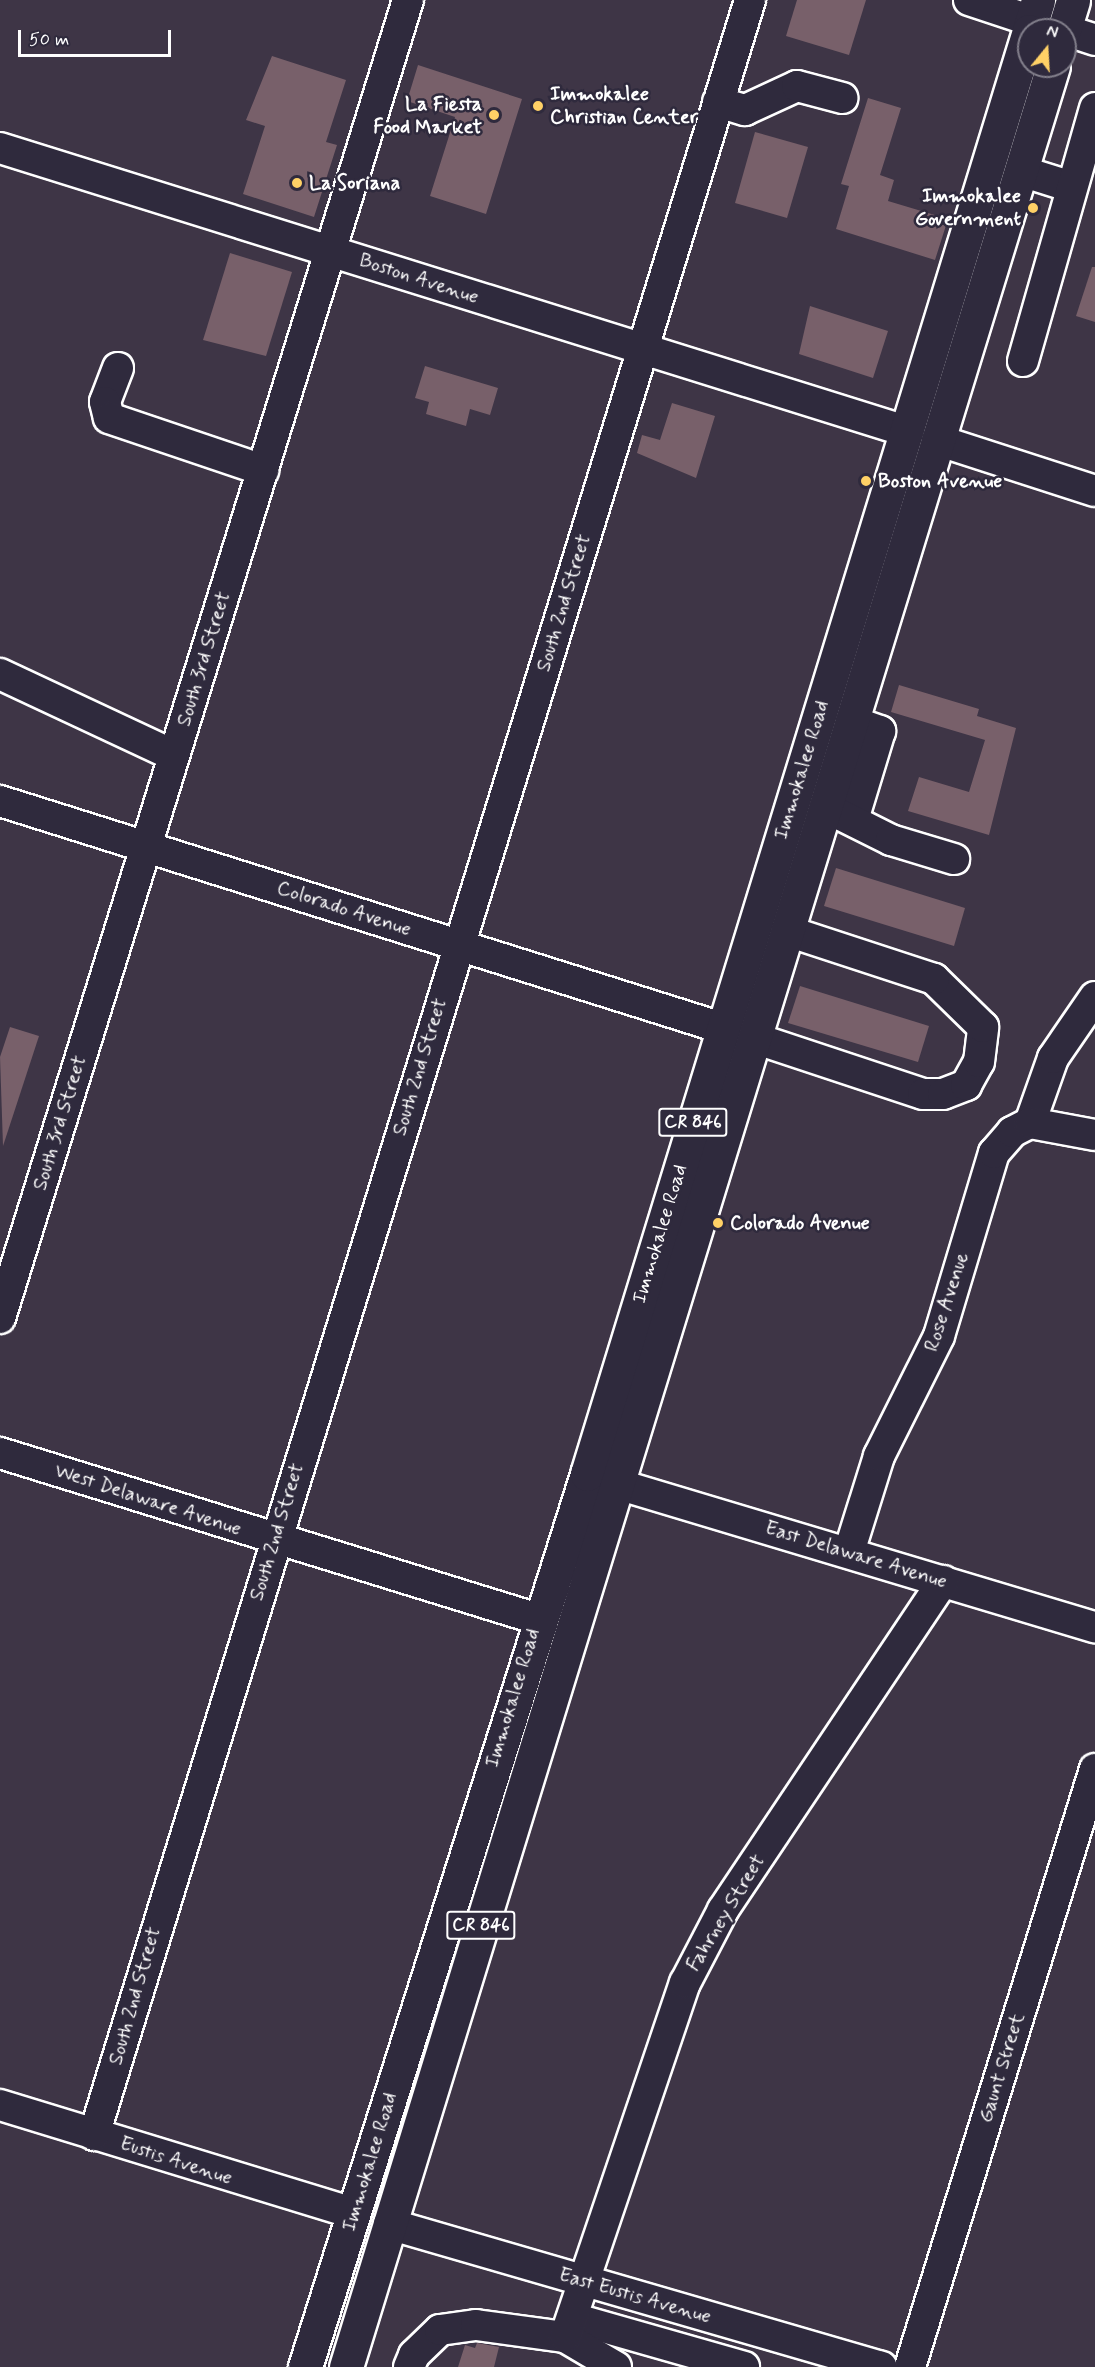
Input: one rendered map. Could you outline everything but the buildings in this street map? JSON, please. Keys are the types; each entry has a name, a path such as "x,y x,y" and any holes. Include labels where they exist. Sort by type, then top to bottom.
{"main road":[{"path":"1068,18 1073,0"},
{"name":"Immokalee Road","path":"346,2367 572,1630 602,1479 722,1028 1017,69"},
{"name":"Immokalee Road","path":"305,2367 538,1619 602,1479 754,1038 787,931 839,813 851,721 1049,78"},
{"path":"994,144 1023,163"},
{"path":"906,431 937,440"},
{"path":"722,1028 754,1038"},
{"path":"538,1619 572,1630"},
{"path":"354,2213 389,2224"}],"street":[{"name":"South 3rd Street","path":"0,1318 408,0"},
{"name":"South 2nd Street","path":"94,2135 640,349 750,0"},
{"path":"969,0 1026,18"},
{"path":"1077,34 1095,40"},
{"path":"718,102 745,110 797,86 842,98"},
{"path":"1023,361 1095,108"},
{"name":"Boston Avenue","path":"0,148 906,431"},
{"path":"1023,163 1072,187"},
{"path":"118,368 105,402 109,418 263,470"},
{"path":"937,440 1095,491"},
{"path":"0,674 173,755"},
{"name":"Colorado Avenue","path":"0,801 722,1028"},
{"path":"839,813 891,840 954,859"},
{"path":"754,1038 923,1094 943,1094 966,1085 980,1062 984,1027 934,979 787,931"},
{"path":"1095,997 1053,1058 1030,1123 1095,1136"},
{"name":"Rose Avenue","path":"849,1552 879,1456 939,1336 994,1154 1012,1132 1030,1123"},
{"name":"West Delaware Avenue","path":"0,1453 275,1540 538,1619"},
{"name":"East Delaware Avenue","path":"602,1479 1095,1627"},
{"name":"Fahrney Street","path":"569,2327 696,1959 943,1581"},
{"name":"Gaunt Street","path":"910,2367 1095,1769"},
{"name":"Eustis Avenue","path":"0,2105 354,2213"},
{"name":"East Eustis Avenue","path":"389,2224 882,2367"},
{"path":"409,2367 414,2355 440,2330 476,2325 569,2327 744,2367"},
{"path":"569,2327 616,2367"}],"place":[{"name":"Immokalee Christian Center","path":"538,106"},
{"name":"La Fiesta Food Market","path":"494,115"},
{"name":"La Soriana","path":"297,183"},
{"name":"Immokalee Government","path":"1033,208"},
{"name":"Boston Avenue","path":"866,481"},
{"name":"Colorado Avenue","path":"718,1223"}]}
